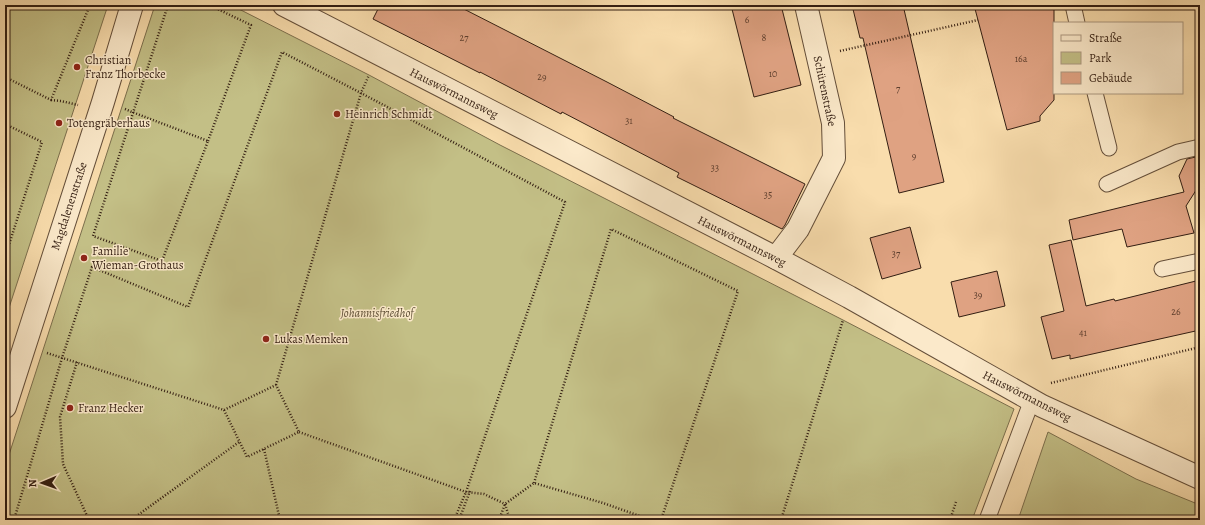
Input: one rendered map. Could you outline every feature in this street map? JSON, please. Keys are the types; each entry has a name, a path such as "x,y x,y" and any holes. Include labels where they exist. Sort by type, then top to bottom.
{"street":[{"name":"Magdalenenstraße","path":"5,407 132,5"},
{"name":"Hauswörmannsweg","path":"284,5 776,258 849,297 1024,396 1196,472"},
{"name":"Schürenstraße","path":"776,258 798,229 834,158 834,123 806,5"}],"lane":[{"path":"1073,5 1077,22"},
{"path":"1095,94 1109,148"},
{"path":"1107,184 1178,152 1200,147"},
{"path":"1162,270 1200,261"},
{"path":"988,520 1024,396"}],"path":[{"path":"51,100 90,5"},
{"path":"168,5 93,236 162,261 251,25 209,5"},
{"path":"818,56 978,20"},
{"path":"14,520 62,358 92,267 188,307 282,52 565,202 466,492 454,520"},
{"path":"378,54 361,93 276,385 299,432 466,492 484,494 505,504 510,520"},
{"path":"5,77 51,100 76,104"},
{"path":"122,108 208,141"},
{"path":"5,124 42,142 5,257"},
{"path":"499,520 505,504 534,483 611,229 738,291 661,520"},
{"path":"781,520 849,297"},
{"path":"1024,396 1200,347"},
{"path":"43,352 224,410 276,385"},
{"path":"77,362 60,417 63,464 89,520"},
{"path":"224,410 247,457 299,432"},
{"path":"131,520 239,442"},
{"path":"264,449 280,520"},
{"path":"534,483 603,503 651,520"},
{"path":"459,520 470,492"},
{"path":"950,520 956,502"}],"green space":[{"path":"5,5 108,5 5,320"},
{"name":"Johannisfriedhof","path":"155,5 231,5 1014,409 972,520 5,520 5,467"},
{"path":"1048,432 1136,479 1200,505 1200,520 1018,520"}],"building":[{"path":"380,5 456,5 607,82 674,117 673,118 805,184 782,229 677,177 679,173 562,112 561,114 373,19"},
{"path":"731,5 781,5 801,85 754,97"},
{"path":"852,5 903,5 944,182 899,193 863,38 860,38"},
{"path":"974,5 1054,5 1054,100 1040,116 1040,121 1007,130"},
{"path":"1200,156 1200,184 1186,206 1194,233 1127,247 1122,229 1073,240 1069,220 1184,192 1179,176 1187,159"},
{"path":"910,227 921,268 882,279 870,238"},
{"path":"1071,240 1086,306 1114,299 1115,301 1200,280 1200,330 1070,359 1070,355 1052,359 1041,317 1064,311 1049,245"},
{"path":"997,271 1005,306 959,317 951,282"}],"place":[{"name":"Christian Franz Thorbecke","path":"77,67"},
{"name":"Heinrich Schmidt","path":"337,114"},
{"name":"Totengräberhaus","path":"59,123"},
{"name":"Familie Wieman-Grothaus","path":"84,258"},
{"name":"Lukas Memken","path":"266,339"},
{"name":"Franz Hecker","path":"70,408"}]}
